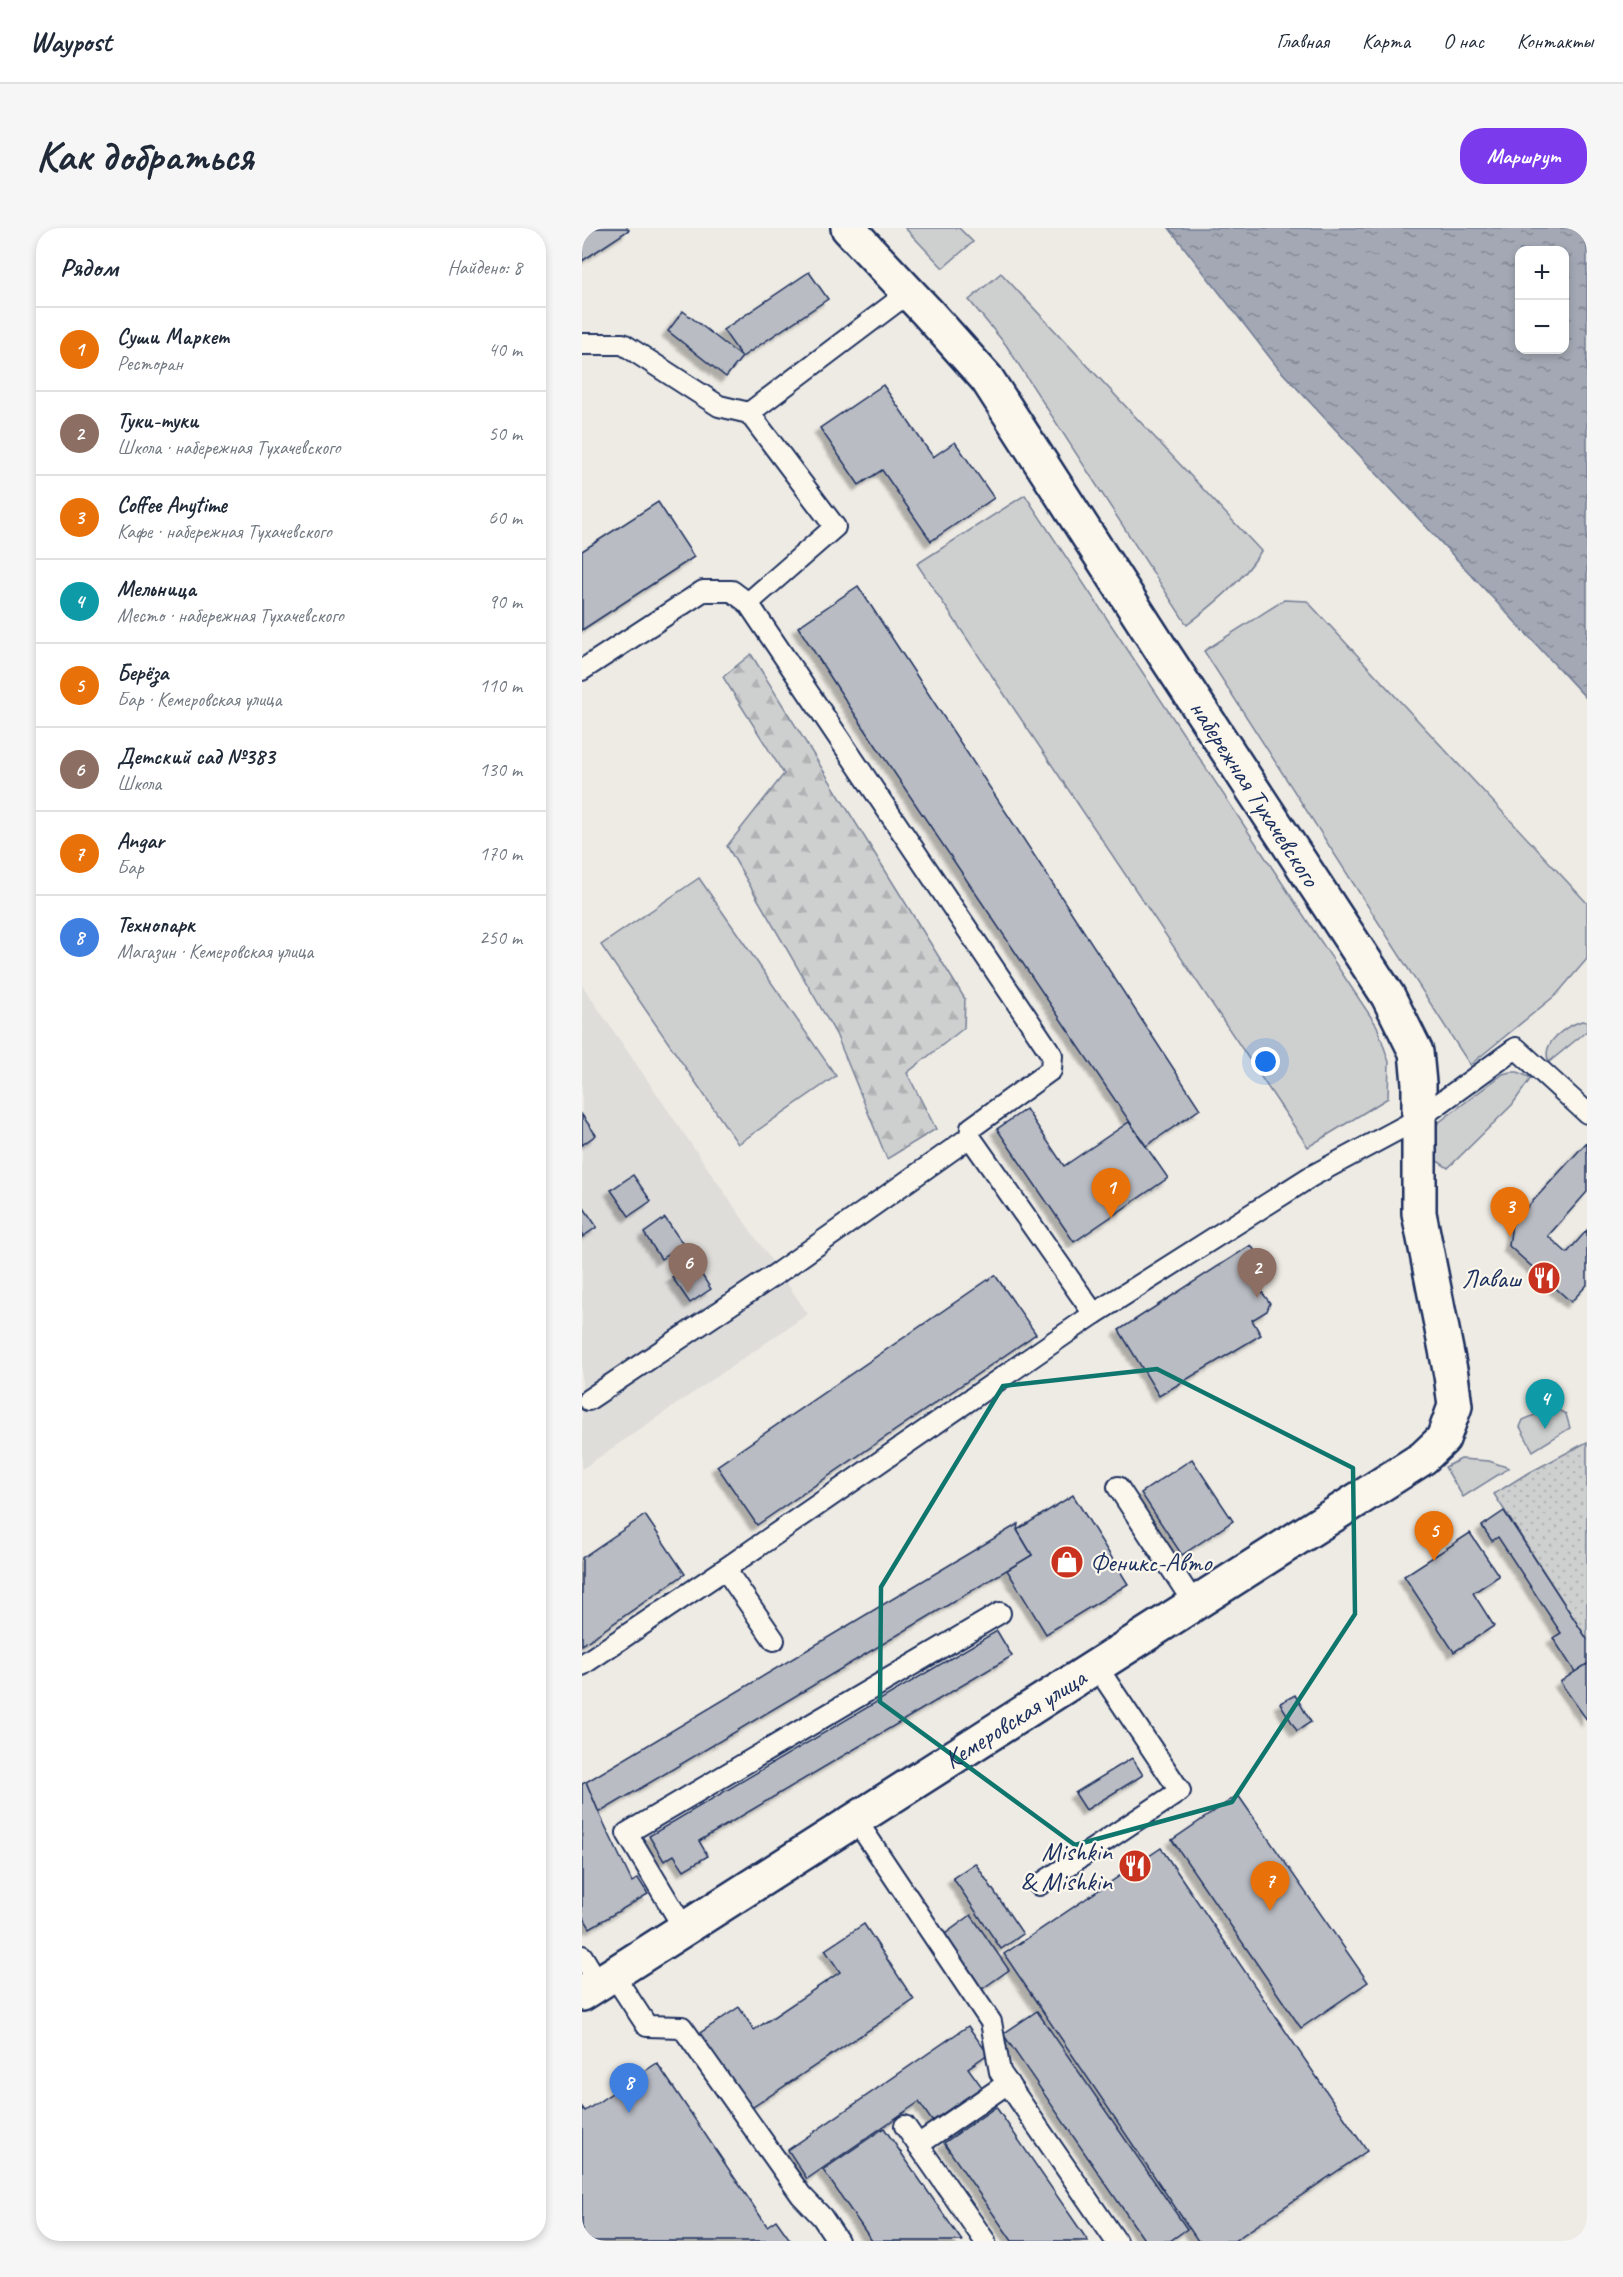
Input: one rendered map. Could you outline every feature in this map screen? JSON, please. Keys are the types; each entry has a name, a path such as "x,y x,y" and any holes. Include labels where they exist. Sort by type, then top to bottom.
{"street":[{"name":"набережная Тухачевского","path":"848,228 928,312 987,379 1159,647 1388,996 1416,1052 1419,1213 1455,1406 1443,1439"},
{"name":"Кемеровская улица","path":"598,1984 1423,1458 1443,1439"}],"lane":[{"path":"749,413 908,292"},
{"path":"582,344 623,344 719,406 749,413 835,528 748,603"},
{"path":"582,670 704,591 732,591 748,603 1052,1056 1051,1070 971,1128 970,1137 1094,1314"},
{"path":"582,1665 1094,1314 1310,1177 1418,1119 1516,1048 1587,1113"},
{"path":"588,1400 779,1272 970,1137"},
{"path":"1118,1487 1195,1605"},
{"path":"725,1569 774,1640"},
{"path":"685,1930 627,1833 1000,1613"},
{"path":"1039,1886 1180,1791 1097,1667"},
{"path":"856,1820 991,2022 1000,2072 1116,2241"},
{"path":"582,1956 598,1984 647,2026 682,2027 801,2195 822,2217 838,2241"},
{"path":"918,2145 1008,2083"},
{"path":"905,2126 985,2241"}],"highlighted area":[{"path":"1157,1369 1353,1468 1355,1614 1232,1802 1075,1845 880,1702 881,1587 1003,1386"}],"shaded area":[{"path":"582,985 808,1314 582,1469"}],"green space":[{"path":"905,228 959,228 973,242 943,268"},
{"path":"1001,273 1261,551 1237,582 1187,625 1006,345 969,300"},
{"path":"1025,495 1377,1026 1389,1062 1388,1098 1308,1147 917,564"},
{"path":"1284,600 1307,601 1587,903 1587,959 1557,994 1470,1065 1204,651"},
{"path":"751,654 965,999 964,1028 907,1073 936,1129 887,1159 836,1034 727,846 784,774 723,677"},
{"path":"699,878 836,1076 738,1144 601,945"},
{"path":"1582,1021 1587,1022 1587,1031 1549,1062 1547,1055 1551,1042 1562,1031"},
{"path":"1518,1072 1531,1078 1512,1105 1448,1168 1428,1155 1430,1140 1438,1123 1503,1074"},
{"path":"1546,1410 1558,1410 1566,1414 1570,1428 1533,1451 1520,1427 1523,1420"},
{"path":"1587,1442 1587,1639 1494,1494"},
{"path":"1461,1459 1489,1461 1509,1468 1463,1497 1445,1467"}],"water":[{"path":"1169,228 1587,228 1587,699 1278,368"}],"building":[{"path":"582,228 627,228 629,230 582,261"},
{"path":"809,272 828,299 742,357 723,330"},
{"path":"683,311 742,357 726,377 668,331"},
{"path":"883,385 933,457 955,442 994,498 931,541 882,470 859,485 820,428"},
{"path":"658,502 694,557 582,630 582,551"},
{"path":"858,586 1200,1109 1146,1146 798,627"},
{"path":"1026,1109 1064,1166 1129,1122 1168,1178 1074,1242 997,1129"},
{"path":"582,1115 596,1135 582,1145"},
{"path":"1587,1142 1587,1192 1548,1236 1567,1253 1587,1230 1587,1285 1571,1302 1509,1246 1512,1224"},
{"path":"633,1175 651,1201 629,1216 611,1190"},
{"path":"582,1205 597,1227 582,1237"},
{"path":"665,1218 683,1244 661,1259 644,1233"},
{"path":"1251,1245 1264,1265 1262,1272 1256,1277 1256,1284 1270,1303 1267,1311 1252,1320 1261,1335 1159,1396 1119,1330"},
{"path":"694,1263 711,1289 690,1303 672,1277"},
{"path":"995,1275 1036,1334 757,1525 717,1466"},
{"path":"1192,1459 1233,1521 1182,1555 1141,1493"},
{"name":"Феникс-Авто","path":"1073,1495 1128,1584 1046,1634 1007,1570 1032,1555 1017,1530"},
{"path":"1504,1511 1587,1639 1587,1664 1575,1672 1553,1638 1561,1633 1498,1537 1492,1541 1482,1526"},
{"path":"645,1515 685,1574 582,1645 582,1558"},
{"path":"1018,1524 1017,1530 1032,1555 599,1813 586,1782"},
{"path":"1470,1533 1499,1576 1473,1593 1494,1626 1454,1652 1404,1576"},
{"path":"997,1631 1012,1656 699,1841 708,1856 684,1870 674,1855 664,1861 649,1836"},
{"path":"1587,1664 1587,1720 1560,1682"},
{"path":"1295,1695 1311,1722 1297,1731 1280,1703"},
{"path":"1132,1758 1143,1775 1086,1810 1075,1793"},
{"path":"586,1782 632,1882 638,1878 648,1894 590,1928 582,1915 582,1784"},
{"path":"1238,1795 1368,1982 1301,2028 1172,1840"},
{"path":"1161,1848 1367,2151 1234,2241 1198,2241 1004,1954"},
{"path":"975,1863 1023,1934 1001,1949 953,1878"},
{"path":"971,1915 1009,1970 982,1989 945,1934"},
{"path":"864,1924 914,2000 750,2109 700,2033 739,2007 754,2030 840,1972 825,1950"},
{"path":"1037,2011 1187,2229 1170,2241 1145,2241 1003,2034"},
{"path":"968,2026 988,2054 968,2068 982,2087 932,2121 919,2102 807,2179 788,2150"},
{"path":"657,2063 767,2226 776,2220 791,2241 582,2241 582,2107 585,2111"},
{"path":"996,2107 1088,2241 1012,2241 944,2143"},
{"path":"884,2128 962,2241 872,2241 823,2170"}],"place":[{"name":"Суши Маркет","path":"1111,1218"},
{"name":"Coffee Anytime","path":"1510,1237"},
{"name":"Лаваш","path":"1544,1278"},
{"name":"Детский сад №383","path":"688,1293"},
{"name":"Туки-туки","path":"1257,1298"},
{"name":"Мельница","path":"1545,1429"},
{"name":"Берёза","path":"1434,1561"},
{"name":"Феникс-Авто","path":"1067,1562"},
{"name":"Mishkin & Mishkin","path":"1135,1866"},
{"name":"Angar","path":"1270,1911"},
{"name":"Технопарк","path":"629,2113"}]}
